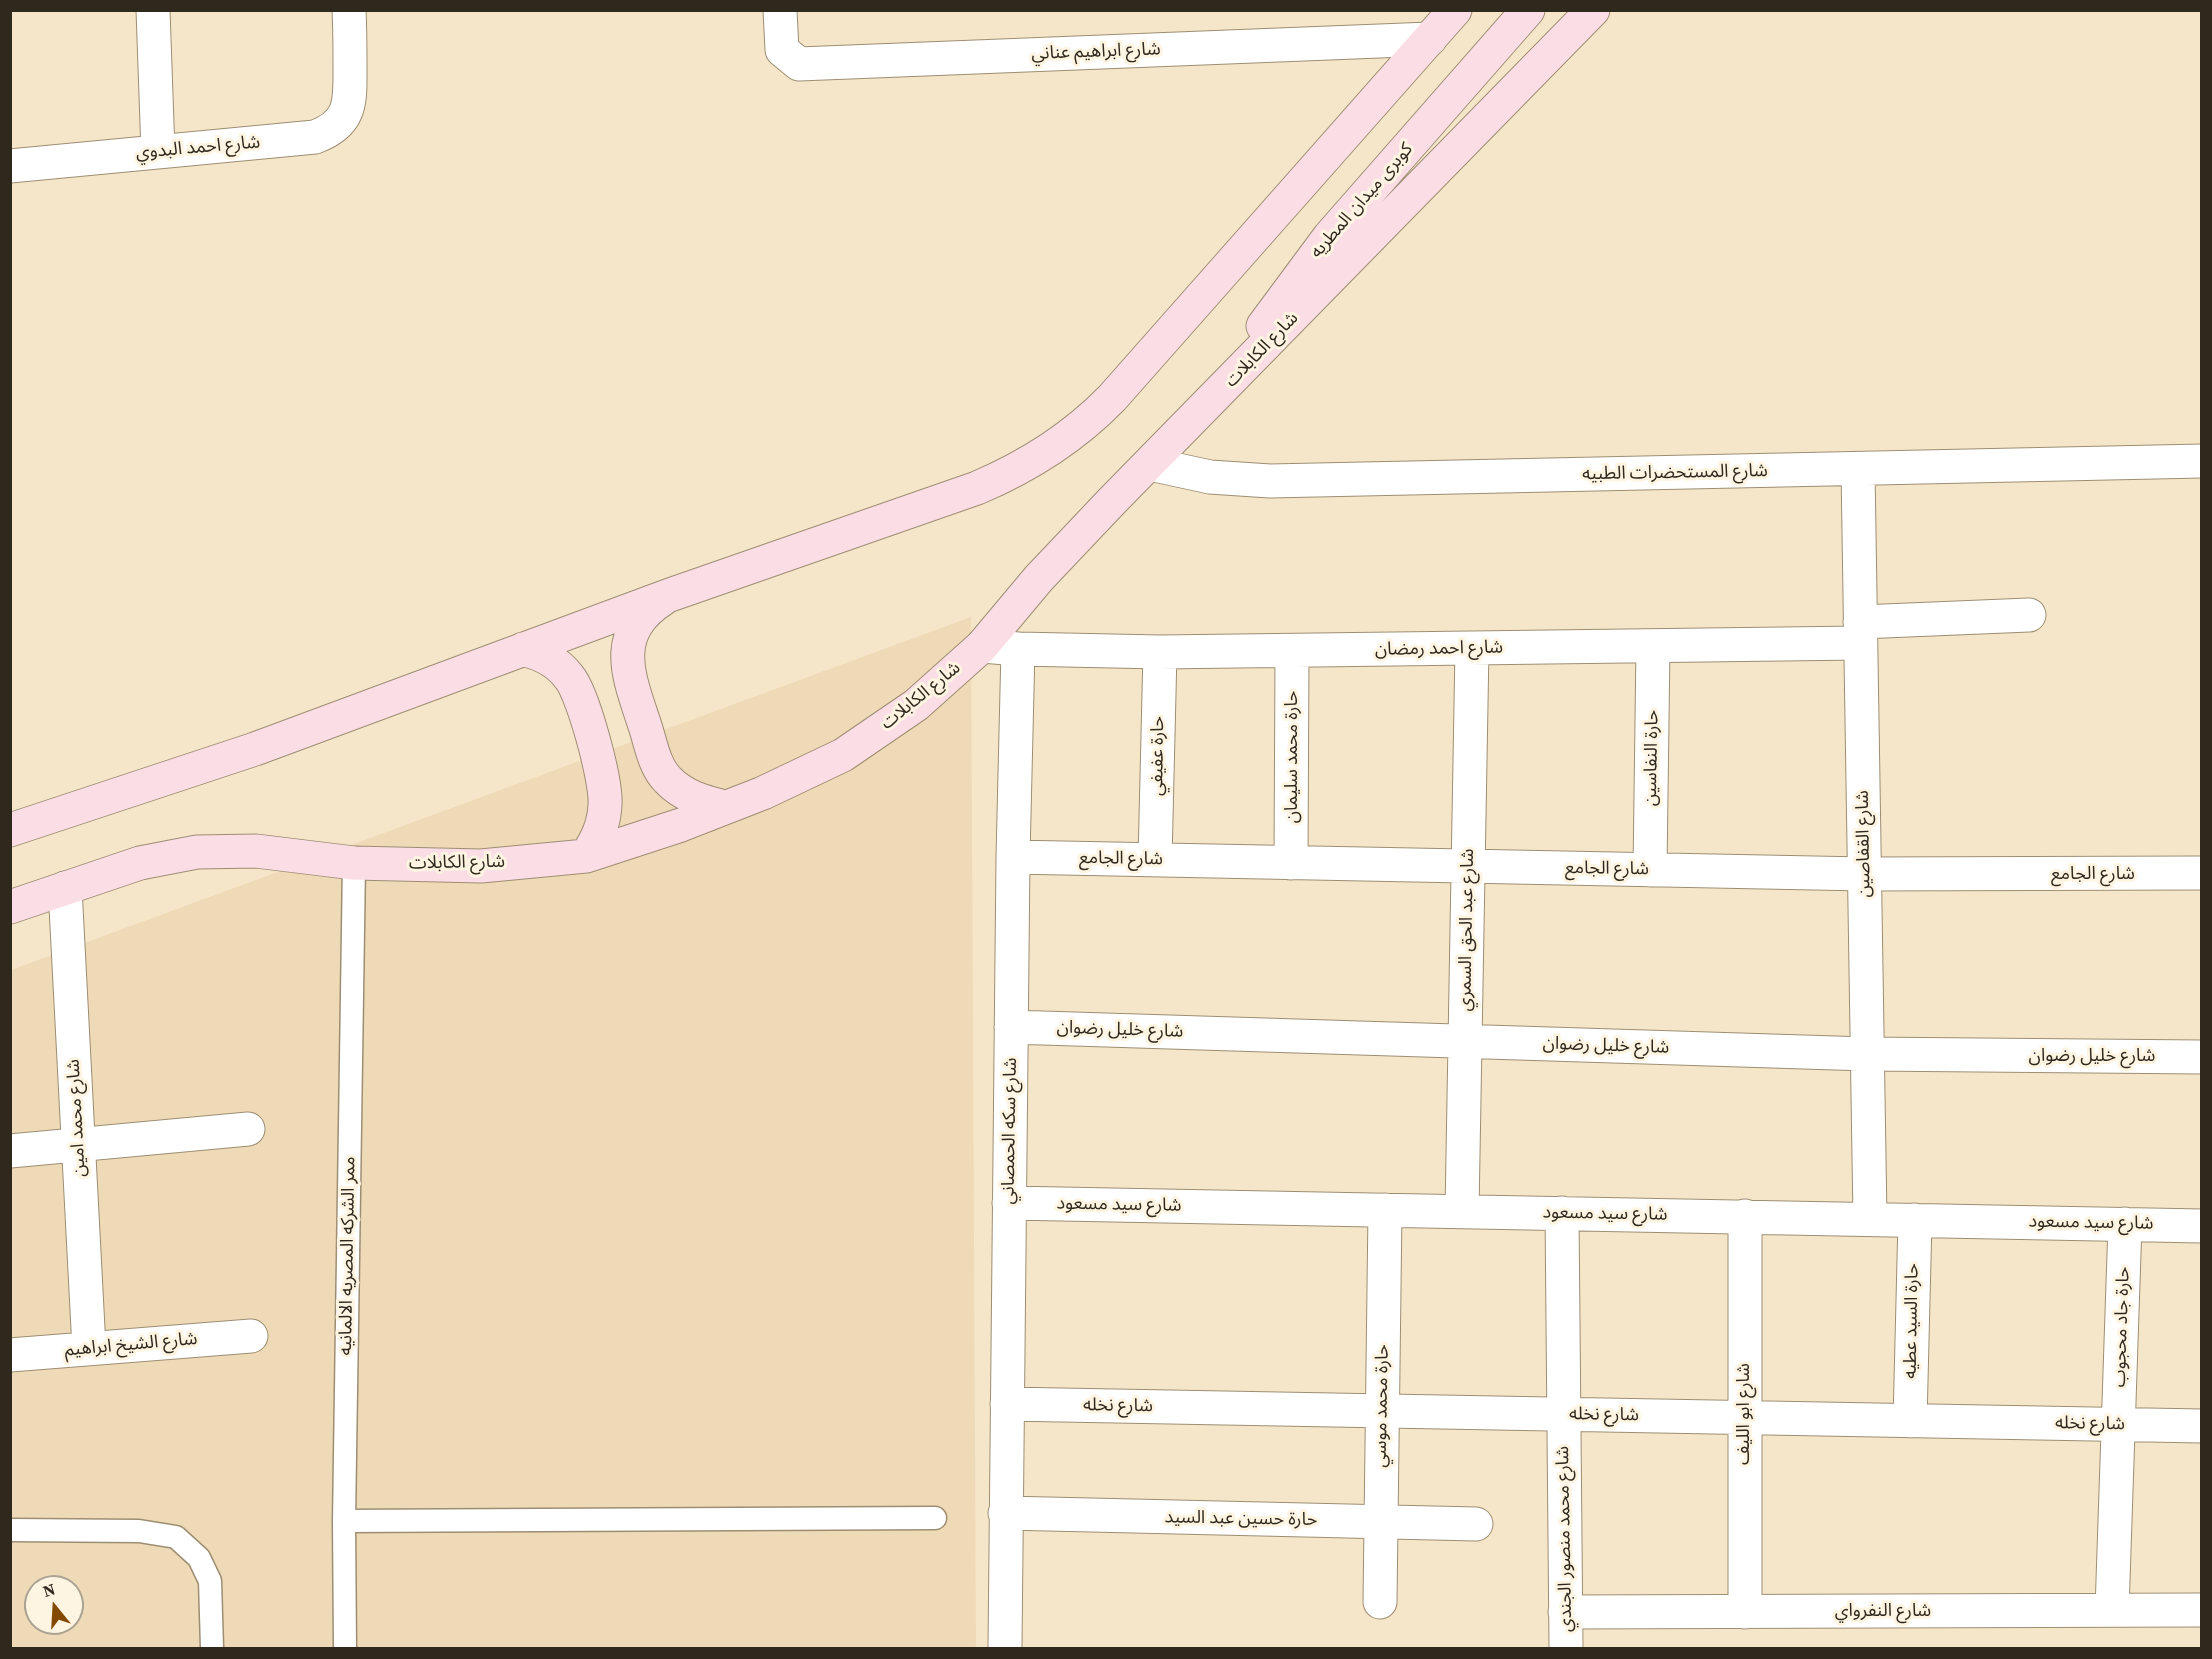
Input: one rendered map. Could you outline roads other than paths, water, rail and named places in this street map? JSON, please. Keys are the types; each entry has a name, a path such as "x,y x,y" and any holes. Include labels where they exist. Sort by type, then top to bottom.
{"main road":[{"path":"10,830 255,749 670,595 977,488 1012,473 1046,454 1080,428 1112,398 1455,10"},
{"name":"كوبرى ميدان المطريه","path":"1211,402 1286,293 1329,237 1528,10"},
{"name":"شارع الكابلات","path":"10,907 140,863 197,852 256,851 354,862 482,866 586,856 681,825 763,793 843,755 916,705 982,646 1075,539 1593,10"},
{"path":"670,595 654,605 641,619 629,643 626,666 659,770 683,792 703,802 725,807"},
{"path":"523,650 542,654 559,665 571,678 580,694 604,785 606,802 597,839 586,856"}],"street":[{"path":"153,10 158,152"},
{"name":"شارع احمد البدوي","path":"10,166 315,137 328,132 339,123 351,97 349,10"},
{"name":"شارع ابراهيم عناني","path":"780,23 782,50 799,64 1430,39"},
{"name":"شارع المستحضرات الطبيه","path":"1150,464 1210,477 1270,481 2202,461"},
{"name":"شارع القفاصين","path":"1858,470 1870,1219"},
{"name":"شارع احمد رمضان","path":"1018,650 1160,652 1653,646 1860,633 2029,615"},
{"path":"982,646 1018,650"},
{"name":"حارة النفاسين","path":"1650,870 1653,646"},
{"name":"شارع عبد الحق السمري","path":"1462,1211 1472,648"},
{"name":"شارع سكه الحمصاني","path":"1005,1648 1013,857 1018,650"},
{"name":"حارة محمد سليمان","path":"1291,863 1292,651"},
{"name":"حارة عفيفي","path":"1155,860 1160,652"},
{"name":"شارع الجامع","path":"1013,857 1864,874 2202,873"},
{"name":"شارع محمد امين","path":"65,888 89,1348"},
{"name":"شارع خليل رضوان","path":"1011,1027 1867,1054 2202,1057"},
{"path":"10,1151 248,1129"},
{"name":"شارع سيد مسعود","path":"1009,1203 2202,1226"},
{"name":"حارة محمد موسي","path":"1380,1602 1384,1210"},
{"name":"شارع محمد منصور الجندي","path":"1562,1214 1566,1648"},
{"name":"شارع ابو الليف","path":"1745,1216 1745,1612"},
{"name":"حارة السيد عطيه","path":"1910,1421 1915,1220"},
{"name":"حارة جاد محجوب","path":"2112,1610 2125,1224"},
{"name":"شارع الشيخ ابراهيم","path":"10,1355 251,1336"},
{"name":"شارع نخله","path":"1007,1404 2202,1426"},
{"name":"حارة حسين عبد السيد","path":"1005,1514 1476,1524"},
{"name":"شارع النفرواي","path":"1565,1612 2202,1610"}],"lane":[{"name":"ممر الشركه المصريه الالمانيه","path":"345,1648 344,1521 354,862"},
{"path":"344,1521 934,1518"},
{"path":"10,1530 139,1531 176,1537 199,1558 210,1581 212,1648"}]}
